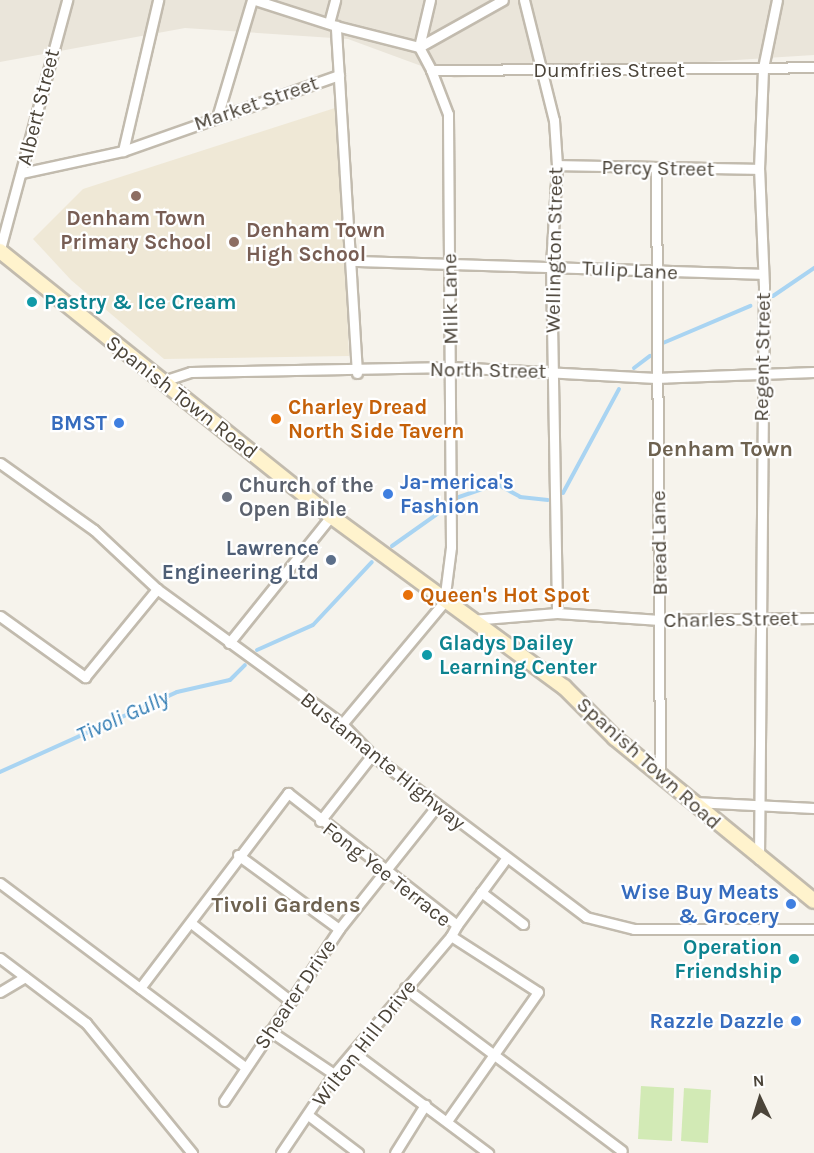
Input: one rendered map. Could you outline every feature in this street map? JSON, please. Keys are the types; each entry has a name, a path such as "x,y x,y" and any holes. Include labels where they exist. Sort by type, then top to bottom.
{"main road":[{"name":"Spanish Town Road","path":"0,250 331,516 469,621 564,687 759,859 814,901"}],"street":[{"name":"Albert Street","path":"0,250 67,0"},
{"path":"123,151 158,0"},
{"path":"218,114 253,0 332,25 419,47 503,0"},
{"name":"Market Street","path":"22,173 123,151 218,114 339,75 332,25 335,0"},
{"path":"430,0 419,47 431,70"},
{"name":"Wellington Street","path":"524,0 542,70 557,165 551,265 558,613"},
{"name":"Regent Street","path":"759,859 762,274 759,169 763,68 777,0"},
{"name":"Dumfries Street","path":"431,70 814,67"},
{"name":"Milk Lane","path":"431,70 448,114 451,547 444,602"},
{"path":"339,75 354,261 357,373"},
{"name":"Percy Street","path":"557,165 656,169 759,169"},
{"name":"Bread Lane","path":"656,169 654,272 660,620 660,773"},
{"name":"Tulip Lane","path":"354,261 551,265 654,272 762,274"},
{"name":"North Street","path":"163,381 191,372 357,373 451,367 656,378 814,372"},
{"name":"Bustamante Highway","path":"0,463 94,530 157,589 342,724 372,755 505,860 586,918 620,927 814,929"},
{"path":"229,643 331,516"},
{"path":"0,616 86,677 157,589"},
{"path":"342,724 444,602"},
{"name":"Charles Street","path":"469,621 558,613 660,620 814,618"},
{"path":"320,821 372,755"},
{"name":"Fong Yee Terrace","path":"238,855 288,793 320,821 388,869 457,925 451,936 538,992 490,1056"},
{"path":"693,802 814,808"},
{"name":"Shearer Drive","path":"224,1101 288,999 339,929 437,806"},
{"path":"140,988 191,923 238,855 339,929"},
{"path":"457,925 505,860"},
{"path":"0,883 245,1067"},
{"path":"481,892 524,924"},
{"path":"191,923 288,999"},
{"name":"Wilton Hill Drive","path":"281,1152 334,1074 451,936"},
{"path":"0,958 86,1023 192,1153"},
{"path":"0,992 25,978"},
{"path":"405,988 490,1056 622,1151"},
{"path":"270,1031 334,1074"},
{"path":"353,1052 488,1153"},
{"path":"447,1121 490,1056"},
{"path":"395,1153 425,1105"},
{"path":"308,1115 358,1153"}],"shaded area":[{"path":"0,0 814,0 814,55 454,78 348,39 185,28 0,62"},
{"name":"Denham Town High School","path":"338,107 349,356 164,359 71,280 33,239 83,189"}],"green space":[{"path":"641,1086 674,1088 672,1141 638,1139"},
{"path":"684,1088 711,1090 708,1143 681,1141"}],"waterway":[{"name":"Tivoli Gully","path":"773,296 814,268"},
{"name":"Tivoli Gully","path":"663,343 750,306"},
{"name":"Tivoli Gully","path":"634,368 650,356"},
{"name":"Tivoli Gully","path":"563,493 619,389"},
{"name":"Tivoli Gully","path":"456,498 497,484 520,497 548,500"},
{"name":"Tivoli Gully","path":"392,546 440,512"},
{"name":"Tivoli Gully","path":"257,650 313,625 372,562"},
{"name":"Tivoli Gully","path":"0,772 177,692 230,680 245,665"}],"place":[{"name":"Denham Town Primary School","path":"136,196"},
{"name":"Denham Town High School","path":"234,242"},
{"name":"Pastry & Ice Cream","path":"32,302"},
{"name":"Charley Dread North Side Tavern","path":"276,419"},
{"name":"BMST","path":"119,423"},
{"name":"Ja-merica's Fashion","path":"388,494"},
{"name":"Church of the Open Bible","path":"227,497"},
{"name":"Lawrence Engineering Ltd","path":"331,560"},
{"name":"Queen's Hot Spot","path":"408,595"},
{"name":"Gladys Dailey Learning Center","path":"427,655"},
{"name":"Wise Buy Meats & Grocery","path":"791,904"},
{"name":"Operation Friendship","path":"794,959"},
{"name":"Razzle Dazzle","path":"796,1021"}],"district":[{"name":"Denham Town","path":"720,450"},
{"name":"Tivoli Gardens","path":"286,906"}]}
